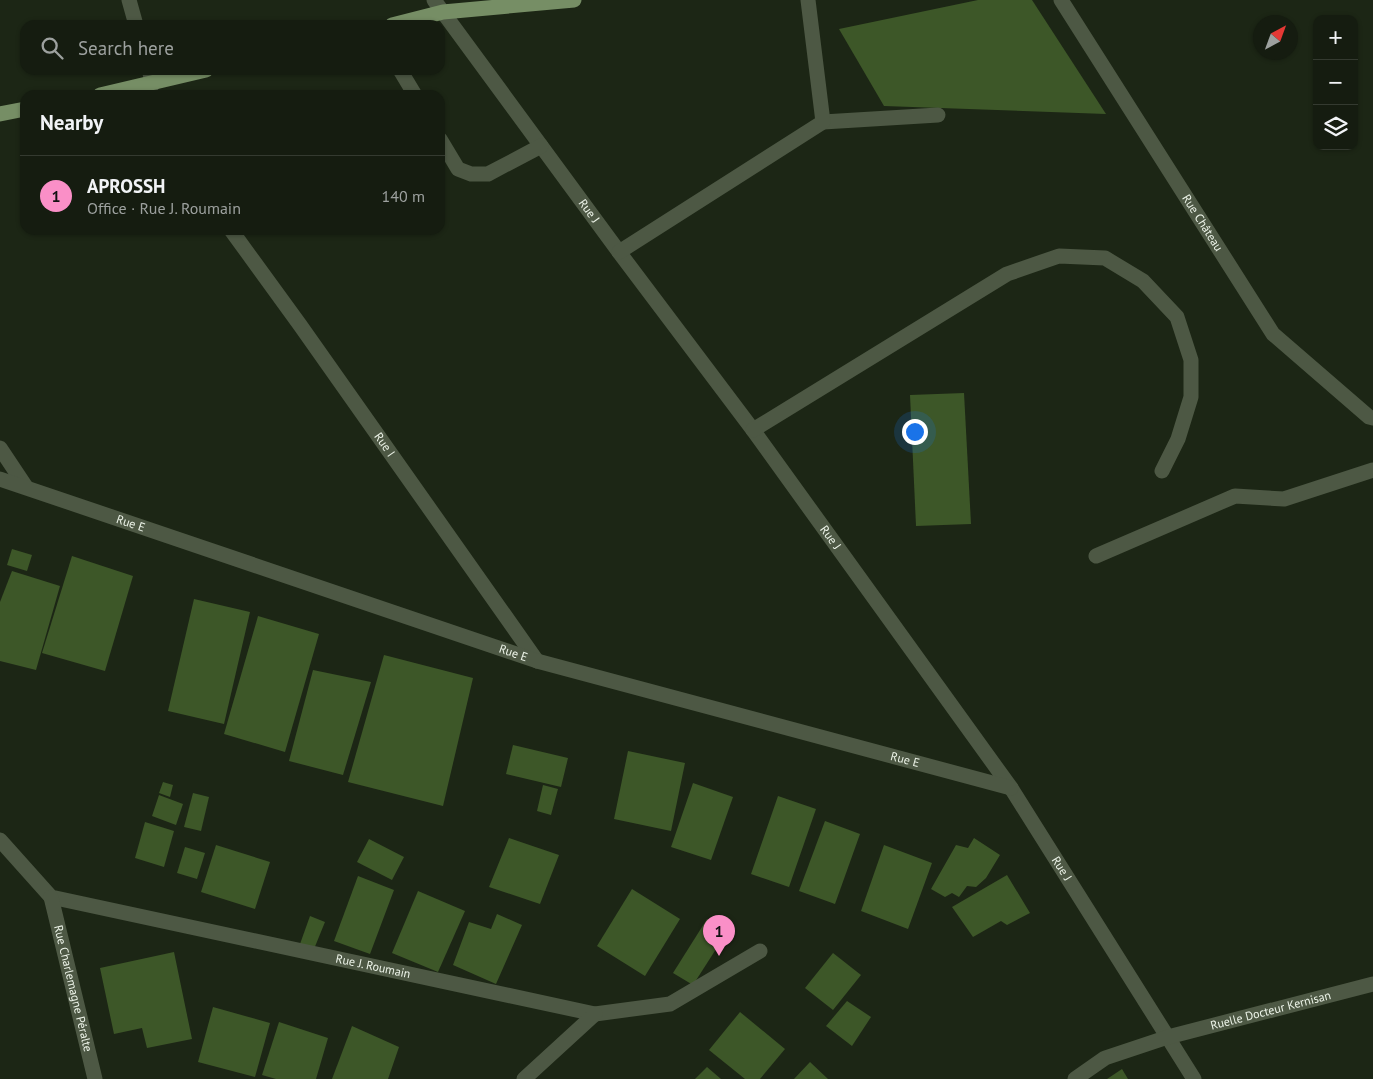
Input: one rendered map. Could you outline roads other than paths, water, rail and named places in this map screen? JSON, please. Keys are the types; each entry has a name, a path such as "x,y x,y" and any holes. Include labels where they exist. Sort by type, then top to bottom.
{"main road":[{"path":"404,20 439,6 574,0"},
{"path":"133,90 151,77 167,75"},
{"path":"0,114 20,110"}],"street":[{"path":"129,0 135,20"},
{"path":"808,0 823,122"},
{"name":"Rue Château","path":"1060,0 1273,334 1369,417 1373,418"},
{"name":"Rue J","path":"439,6 619,252 753,430 1011,788 1194,1079"},
{"path":"403,75 411,90"},
{"path":"619,252 823,122 938,115"},
{"path":"445,147 458,169 471,174 488,174 541,146"},
{"name":"Rue I","path":"235,235 537,661"},
{"path":"753,430 1006,274 1059,256 1105,258 1143,281 1177,317 1191,360 1190,397 1178,439 1162,471"},
{"path":"0,448 26,486"},
{"path":"1096,556 1235,496 1284,499 1373,470"},
{"name":"Rue E","path":"0,479 26,486 537,661 1011,788"},
{"path":"0,840 51,897"},
{"name":"Rue J. Roumain","path":"51,897 595,1014 670,1004 760,951"},
{"name":"Rue Charlemagne Péralte","path":"51,897 95,1079"},
{"name":"Ruelle Docteur Kernisan","path":"1075,1079 1104,1058 1168,1037 1373,984"},
{"path":"524,1079 595,1014"}],"place":[{"name":"APROSSH","path":"719,956"}]}
